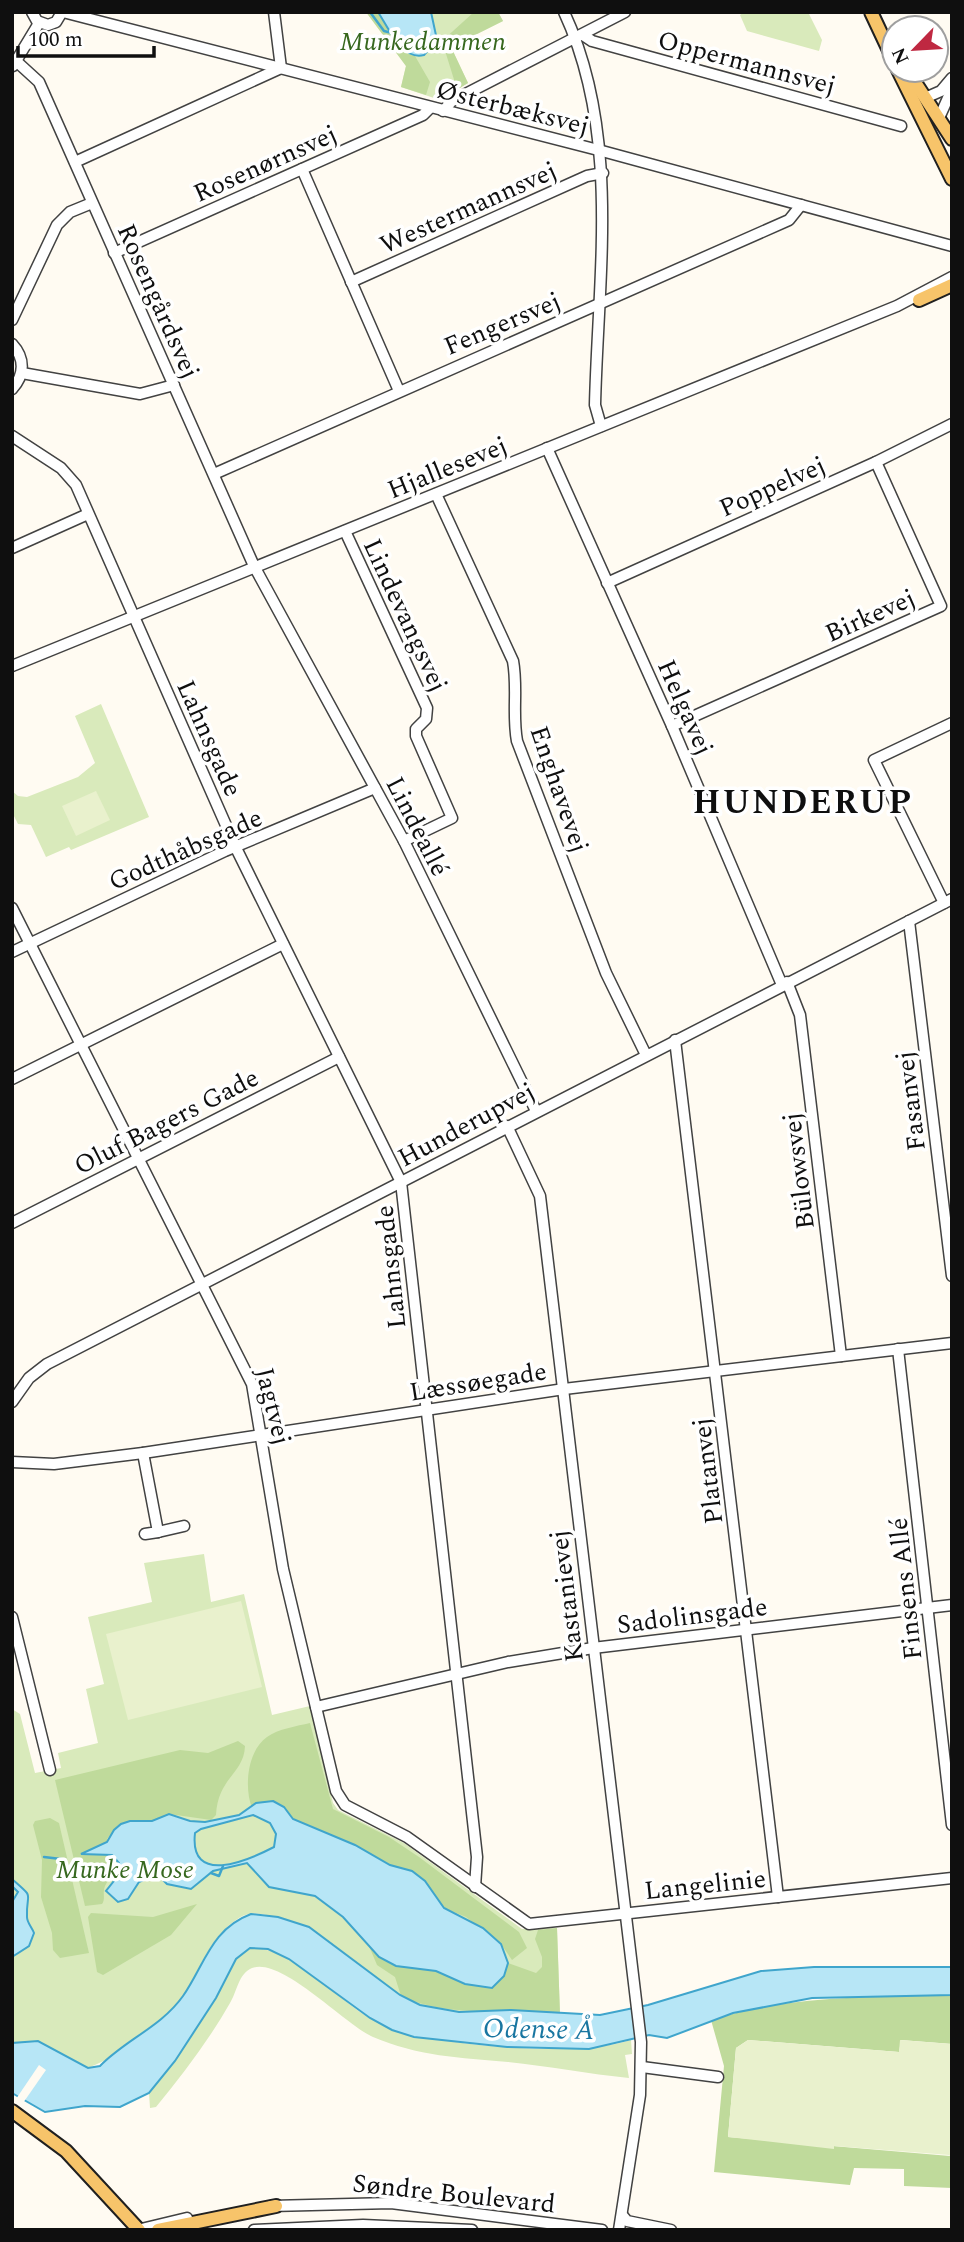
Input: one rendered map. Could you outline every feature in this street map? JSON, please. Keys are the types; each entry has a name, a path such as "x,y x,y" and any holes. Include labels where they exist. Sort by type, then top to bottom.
{"main road":[{"path":"905,84 952,179"},
{"path":"916,84 952,139"},
{"path":"926,129 938,136 952,161"},
{"path":"919,300 952,285"},
{"path":"12,2111 66,2151 137,2229"},
{"path":"158,2230 276,2206"}],"street":[{"path":"32,12 39,23"},
{"path":"39,23 54,24 62,12"},
{"name":"Østerbæksvej","path":"62,12 602,151 952,246"},
{"path":"75,162 281,68 274,12"},
{"path":"564,12 580,37 602,151 595,405 601,426"},
{"path":"443,111 452,101 625,12"},
{"path":"14,63 39,23"},
{"name":"Oppermannsvej","path":"580,37 901,126"},
{"name":"Rosengårdsvej","path":"14,63 32,72 39,82 254,566"},
{"path":"925,98 941,91 952,78"},
{"path":"939,118 952,89"},
{"name":"Rosenørnsvej","path":"114,253 423,115 430,108"},
{"path":"302,169 399,391"},
{"name":"Westermannsvej","path":"351,282 587,176 603,173"},
{"path":"12,320 57,225 70,212 92,203"},
{"name":"Fengersvej","path":"214,474 789,220 802,205"},
{"name":"Hjallesevej","path":"12,666 897,306 952,278"},
{"name":"Hjallesevej","path":"897,306 952,291"},
{"path":"12,344 20,356 22,373 12,389"},
{"path":"22,373 140,394 174,385"},
{"name":"Poppelvej","path":"607,583 876,462 952,424"},
{"name":"Lahnsgade","path":"12,436 61,468 76,485 236,848 401,1182 477,1857 475,1887"},
{"name":"Helgavej","path":"547,448 785,983"},
{"name":"Birkevej","path":"672,726 941,606 876,462"},
{"name":"Enghavevej","path":"436,494 513,661 517,685 515,726 521,752 606,972 646,1055"},
{"path":"12,548 88,514"},
{"name":"Lindevangsvej","path":"345,531 427,708 426,719 415,729 415,736 452,818 404,841"},
{"name":"Lindeallé","path":"254,566 404,841 536,1111"},
{"path":"948,901 874,760 952,723"},
{"name":"Godthåbsgade","path":"12,952 236,848 375,788"},
{"name":"Hunderupvej","path":"12,1402 29,1378 47,1363 948,901"},
{"name":"Jagtvej","path":"12,908 252,1384 283,1569 340,1799 407,1837 475,1887"},
{"name":"Fasanvej","path":"909,921 952,1276"},
{"path":"12,1079 283,944"},
{"name":"Bülowsvej","path":"785,983 800,1014 841,1356"},
{"name":"Platanvej","path":"675,1040 778,1897"},
{"name":"Oluf Bagers Gade","path":"12,1223 339,1057"},
{"name":"Kastanievej","path":"507,1126 540,1196 636,1992 642,2067 619,2230"},
{"name":"Læssøegade","path":"12,1462 54,1464 143,1453 564,1389 952,1343"},
{"name":"Finsens Allé","path":"898,1349 952,1825"},
{"path":"143,1453 158,1532"},
{"path":"145,1534 184,1526"},
{"name":"Sadolinsgade","path":"316,1707 457,1673 593,1648 952,1605"},
{"path":"12,1617 50,1770"},
{"name":"Langelinie","path":"475,1887 529,1924 952,1878"},
{"path":"642,2067 718,2077"},
{"name":"Søndre Boulevard","path":"137,2229 244,2208 391,2203 602,2230"},
{"path":"622,2215 627,2221 671,2230"},
{"name":"Søndre Boulevard","path":"254,2230 363,2225 472,2230"}],"green space":[{"name":"Munkedammen","path":"366,12 498,12 503,21 451,47 468,83 437,99 401,87 406,66"},
{"path":"366,12 378,12 402,48 415,56 430,82 426,95 401,87 406,66"},
{"path":"474,12 498,12 503,21 451,47 468,83 460,88 456,86 442,41"},
{"path":"744,12 808,12 822,40 819,51 747,31 740,15"},
{"path":"101,704 149,817 71,850 69,847 46,857 31,825 18,824 12,812 12,791 18,796 27,797 78,777 95,763 75,716"},
{"path":"96,791 110,820 76,836 62,806"},
{"name":"Munke Mose","path":"204,1554 211,1602 244,1594 272,1715 310,1706 333,1803 338,1810 404,1843 522,1929 557,1928 560,2015 457,2012 418,2004 382,1984 324,1938 308,1929 290,1921 254,1914 239,1918 220,1934 176,2006 154,2028 115,2055 88,2068 50,2048 12,2043 12,1709 20,1714 35,1773 61,1768 58,1753 98,1743 86,1689 104,1684 88,1617 152,1602 144,1563"},
{"path":"241,1601 262,1687 128,1720 106,1634"},
{"path":"310,1723 333,1809 389,1837 419,1857 519,1932 527,1948 512,1960 501,1944 466,1917 444,1908 425,1881 412,1871 390,1865 355,1845 293,1819 284,1807 252,1808 248,1790 249,1770 260,1743 277,1732"},
{"path":"238,1741 245,1746 244,1755 221,1792 216,1815 211,1820 169,1814 152,1821 130,1821 114,1830 107,1839 108,1856 115,1863 115,1867 105,1886 103,1902 85,1906 55,1780 180,1750 208,1753"},
{"path":"50,1818 59,1823 89,1953 60,1958 53,1950 52,1933 41,1897 42,1860 33,1825 35,1821"},
{"path":"197,1904 171,1935 103,1975 97,1972 88,1917 91,1913 153,1917"},
{"path":"557,1928 560,2015 459,2010 420,2003 401,1996 395,1977 377,1965 369,1946 379,1957 396,1966 436,1971 465,1984 504,1976 508,1963 536,1973 542,1967 542,1957 535,1939 538,1930"},
{"path":"250,1948 266,1950 298,1965 373,2020 427,2037 462,2043 539,2049 606,2045 631,2040 632,2054 625,2055 629,2078 439,2055 406,2048 373,2037 296,1982 265,1967 247,1971 195,2057 156,2107 150,2108 149,2093 175,2061 216,1998 236,1959"},
{"path":"952,1995 952,2044 901,2040 899,2052 748,2040 736,2048 728,2137 950,2156 952,2188 904,2186 904,2169 854,2168 850,2185 714,2172 724,2066 711,2020 800,2002 861,1997"},
{"path":"748,2040 899,2052 900,2040 952,2044 952,2158 949,2155 834,2146 834,2149 728,2137 736,2048"}],"water":[{"name":"Munkedammen","path":"378,12 431,12 437,40 424,55 409,53 396,41"},
{"path":"273,1801 284,1807 293,1819 355,1845 390,1865 412,1871 425,1881 444,1908 483,1928 501,1944 508,1963 504,1976 492,1988 465,1984 436,1971 396,1966 379,1957 343,1917 315,1896 269,1887 247,1863 213,1871 191,1889 167,1884 157,1874 139,1882 128,1899 118,1902 106,1891 121,1872 119,1863 112,1855 81,1854 107,1842 114,1830 130,1821 152,1821 169,1814 190,1821 205,1822 239,1815 256,1803","holes":["253,1815 270,1823 276,1834 274,1847 236,1863 210,1864 201,1860 196,1849 195,1833 201,1829"]},
{"path":"12,1879 27,1893 27,1919 34,1933 29,1946 12,1957 12,1902 18,1892 12,1886"},
{"name":"Odense Å","path":"251,1914 278,1917 309,1927 400,1995 420,2005 459,2012 511,2010 600,2015 648,2005 761,1971 814,1967 952,1967 952,1995 812,1998 733,2013 667,2038 649,2035 589,2049 507,2047 414,2037 392,2030 370,2018 289,1959 268,1949 250,1948 236,1959 216,1998 175,2061 149,2093 120,2107 85,2106 45,2112 12,2093 12,2043 38,2041 88,2068 100,2066 174,2007 218,1938 237,1921"}],"pier":[{"path":"39,2065 46,2070 23,2103 16,2099"}],"waterway":[{"path":"370,12 384,31 392,33"},
{"path":"44,1857 61,1859"},
{"path":"211,1873 219,1876 223,1866"}],"district":[{"name":"HUNDERUP","path":"803,801"}]}
